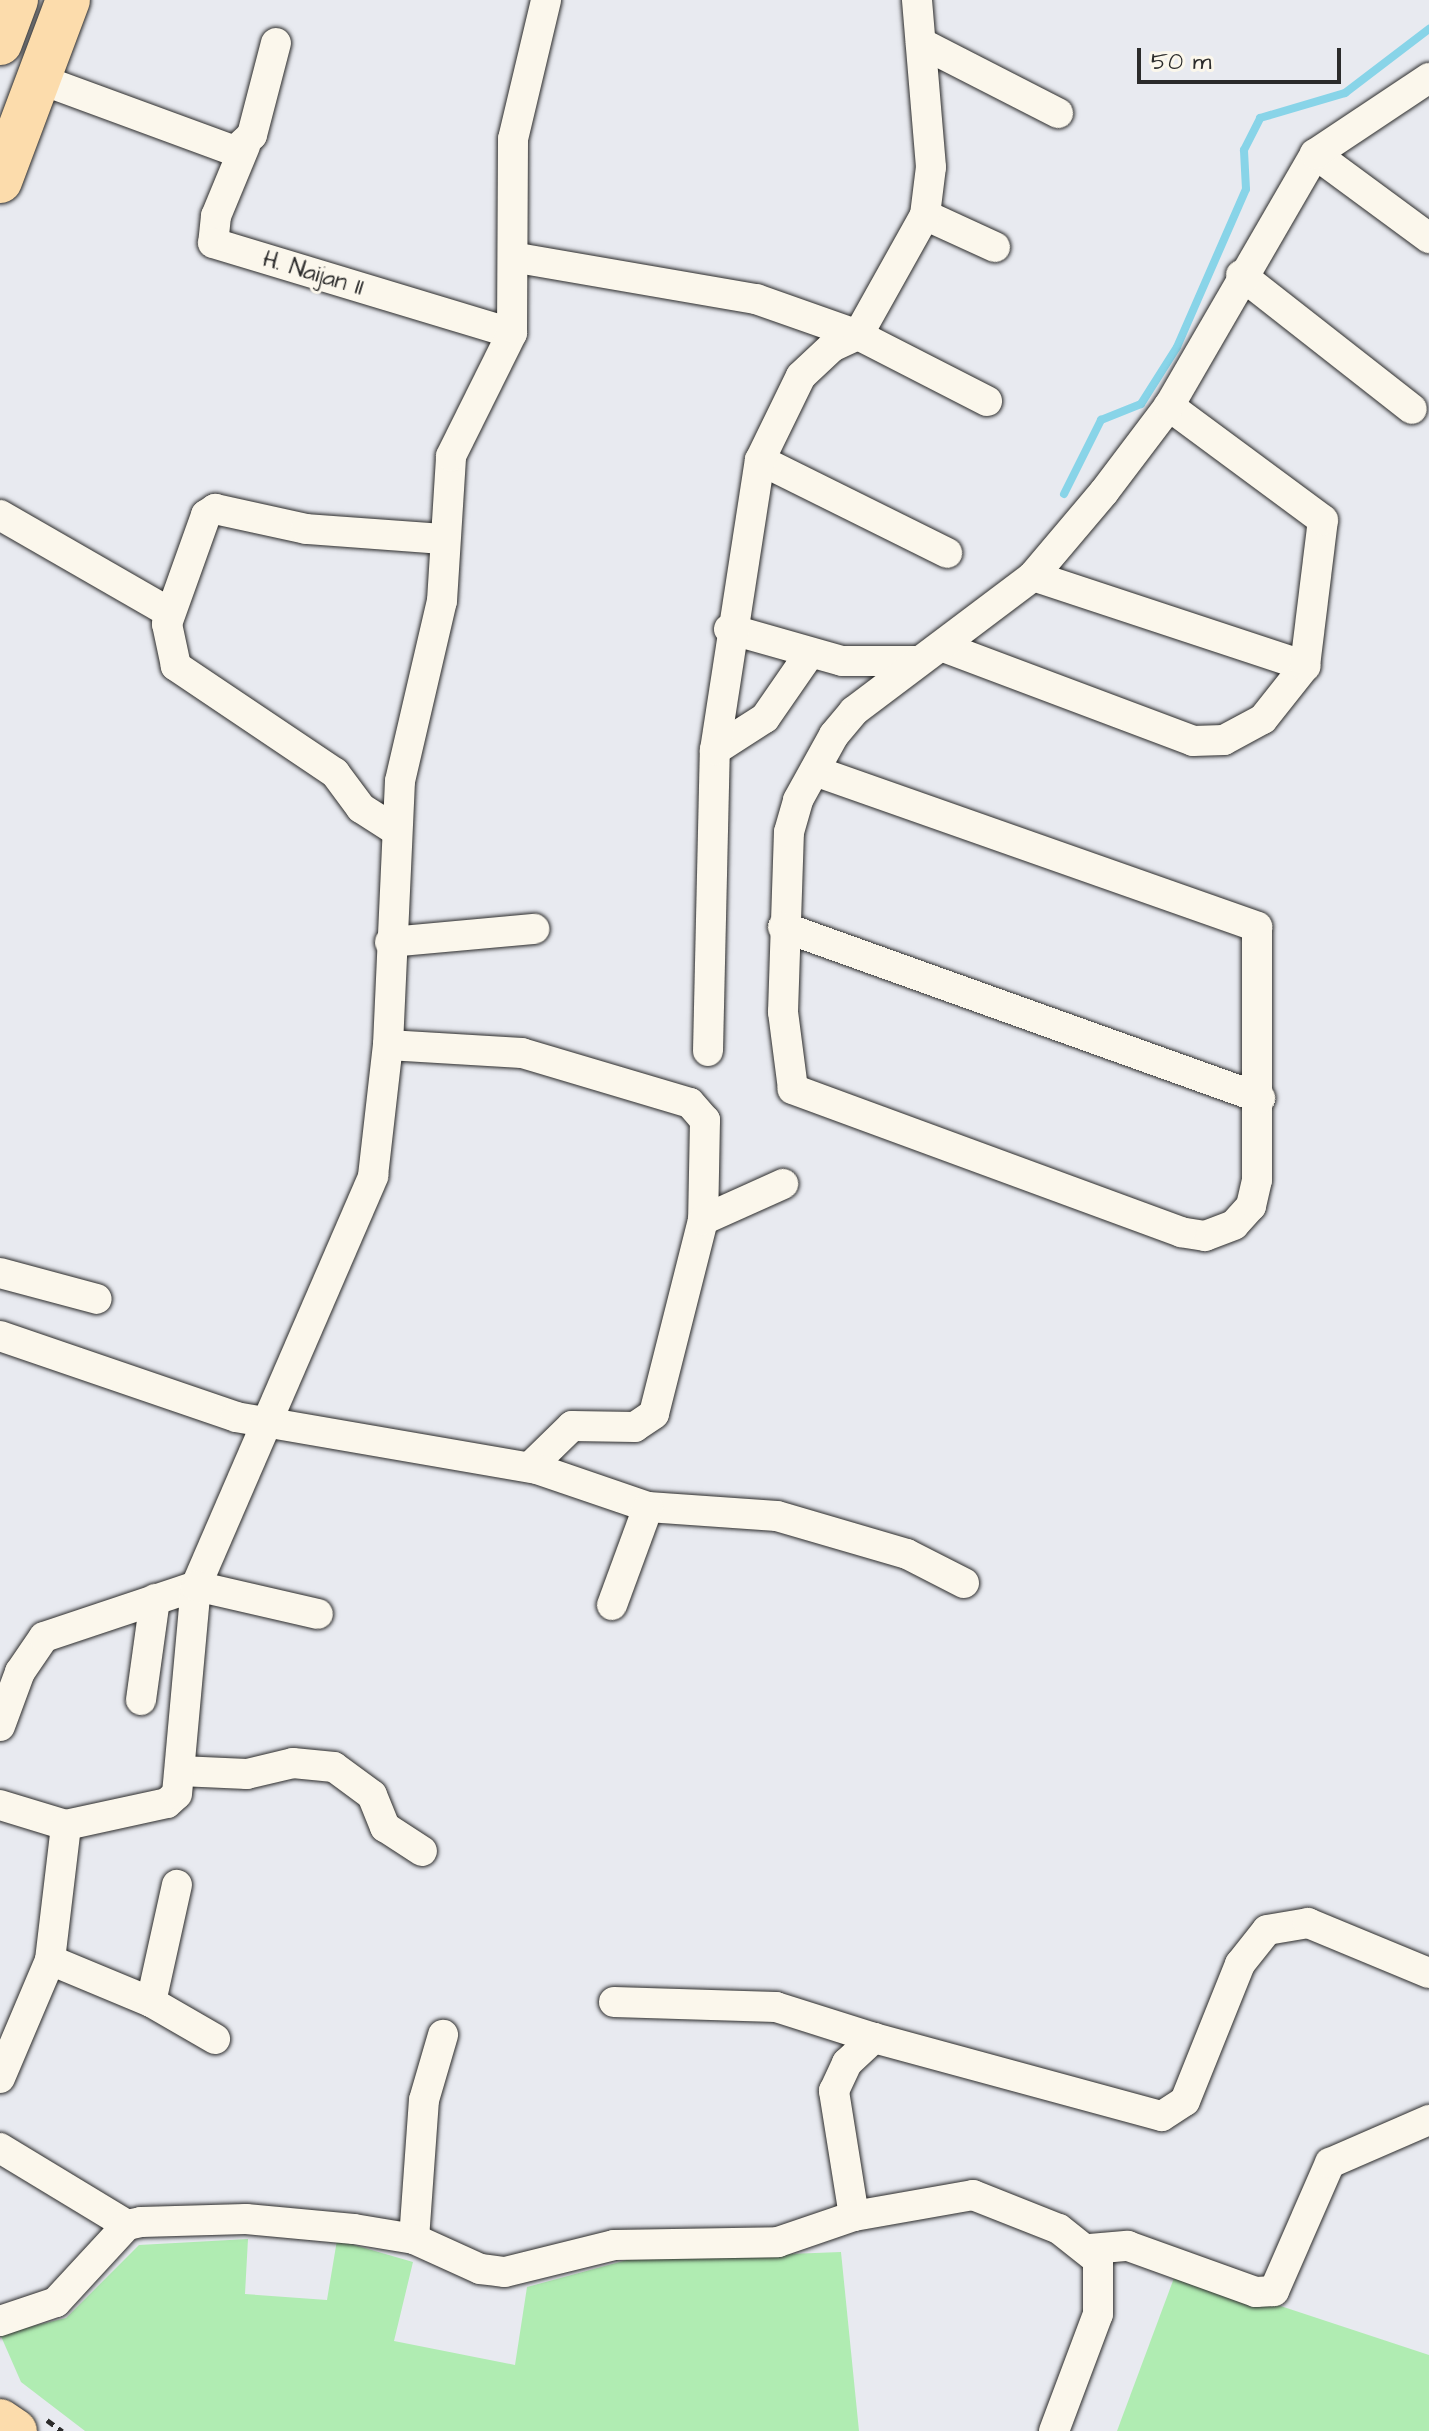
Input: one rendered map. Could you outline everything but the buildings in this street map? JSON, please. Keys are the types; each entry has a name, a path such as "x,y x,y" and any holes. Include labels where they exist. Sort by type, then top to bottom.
{"main road":[{"path":"0,43 16,0"},
{"path":"0,181 68,0"},
{"path":"0,2421 15,2431"}],"street":[{"path":"0,1805 66,1825 167,1803 177,1794 196,1586 263,1423 373,1176 388,1045 397,831 413,714 442,601 442,539 451,456 512,333 518,258 513,139 546,0"},
{"path":"708,1051 715,750 729,629 760,460 801,376 832,347 858,335 925,215 931,167 917,0"},
{"path":"39,79 212,146 245,146 276,43"},
{"path":"921,43 1058,113"},
{"path":"815,771 1257,927 1260,1098 1251,1206 1222,1232 1181,1232 793,1089 784,1037 783,927 789,832 815,771 854,711 882,683 936,654 1033,576 1169,406 1241,275 1315,154 1429,78"},
{"name":"H. Naijan II","path":"245,146 216,216 213,243 512,333"},
{"path":"1315,154 1429,238"},
{"path":"925,215 995,247"},
{"path":"518,258 756,299 858,335 987,401"},
{"path":"1241,275 1412,409"},
{"path":"729,629 842,661 881,663 936,654 1211,743 1263,719 1305,666 1323,520 1169,406"},
{"path":"760,460 947,553"},
{"path":"397,831 361,808 335,773 176,666 167,650 169,612 206,515 215,509 306,529 442,539"},
{"path":"0,515 169,612"},
{"path":"1033,576 1305,666"},
{"path":"715,750 765,718 810,653"},
{"path":"783,927 1260,1098"},
{"path":"390,942 534,929"},
{"path":"388,1045 490,1047 690,1103 705,1120 703,1220 654,1414 635,1427 572,1426 530,1467"},
{"path":"703,1220 783,1184"},
{"path":"0,1273 97,1299"},
{"path":"0,1336 263,1423 530,1467 648,1507 806,1522 907,1554 964,1583"},
{"path":"612,1605 648,1507"},
{"path":"0,1726 20,1672 44,1637 196,1586 318,1614"},
{"path":"141,1700 155,1599"},
{"path":"180,1771 247,1774 293,1763 334,1767 372,1795 385,1827 422,1851"},
{"path":"0,2078 50,1960 66,1825"},
{"path":"151,2002 177,1885"},
{"path":"614,2002 763,2006 1162,2116 1185,2101 1240,1964 1267,1930 1308,1923 1429,1973"},
{"path":"50,1960 151,2002 215,2039"},
{"path":"414,2239 424,2100 443,2035"},
{"path":"849,2219 834,2091 847,2063 874,2038"},
{"path":"0,2148 127,2225 246,2219 414,2239 480,2269 505,2272 614,2245 810,2237 849,2219 973,2195 1090,2249 1128,2246 1256,2292 1274,2291 1330,2163 1429,2120"},
{"path":"0,2321 56,2302 127,2225"},
{"path":"1054,2431 1098,2314 1100,2274 1090,2249"}],"green space":[{"path":"248,2239 245,2294 327,2300 337,2240 413,2262 394,2341 515,2365 527,2287 627,2260 841,2252 859,2431 85,2431 21,2382 0,2334 66,2318 139,2245"},
{"path":"1193,2277 1429,2355 1429,2431 1117,2431 1174,2278"}],"waterway":[{"path":"1064,494 1101,420 1141,404 1177,347 1246,189 1244,150 1260,118 1345,93 1429,29"}]}
